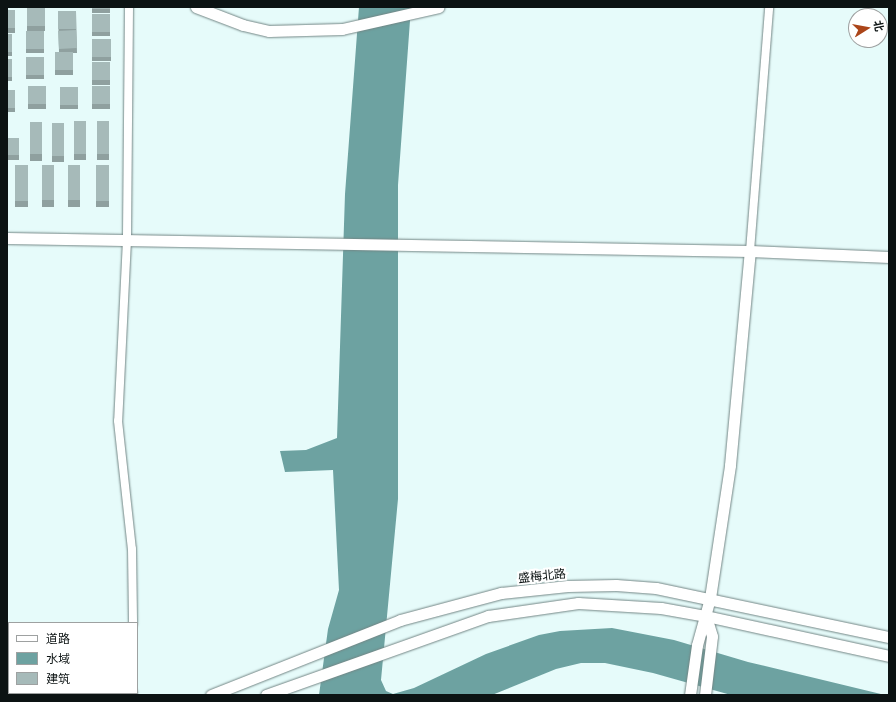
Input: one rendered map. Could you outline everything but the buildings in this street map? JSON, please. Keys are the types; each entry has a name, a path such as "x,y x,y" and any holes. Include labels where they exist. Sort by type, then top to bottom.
{"main road":[{"path":"196,7 243,25 269,31 342,29 437,8"},
{"path":"7,238 750,251 889,257"},
{"path":"690,692 697,645 710,598 730,465 750,251"},
{"name":"盛梅北路","path":"210,695 400,620 501,593 568,586 623,585 710,598 889,637"},
{"path":"266,695 310,678 488,616 578,603 661,608 706,616 889,656"},
{"path":"705,695 712,636 706,616"}],"street":[{"path":"129,7 127,240 118,421 130,527 133,622"},
{"path":"750,251 769,7"}],"water":[{"path":"359,7 411,7 398,185 398,499 381,680 386,691 393,694 414,688 486,654 539,635 560,631 612,628 674,640 748,662 885,695 731,695 653,673 605,663 581,663 556,669 492,695 319,695 328,629 339,590 333,470 285,472 280,451 306,450 337,438 345,194"}]}
